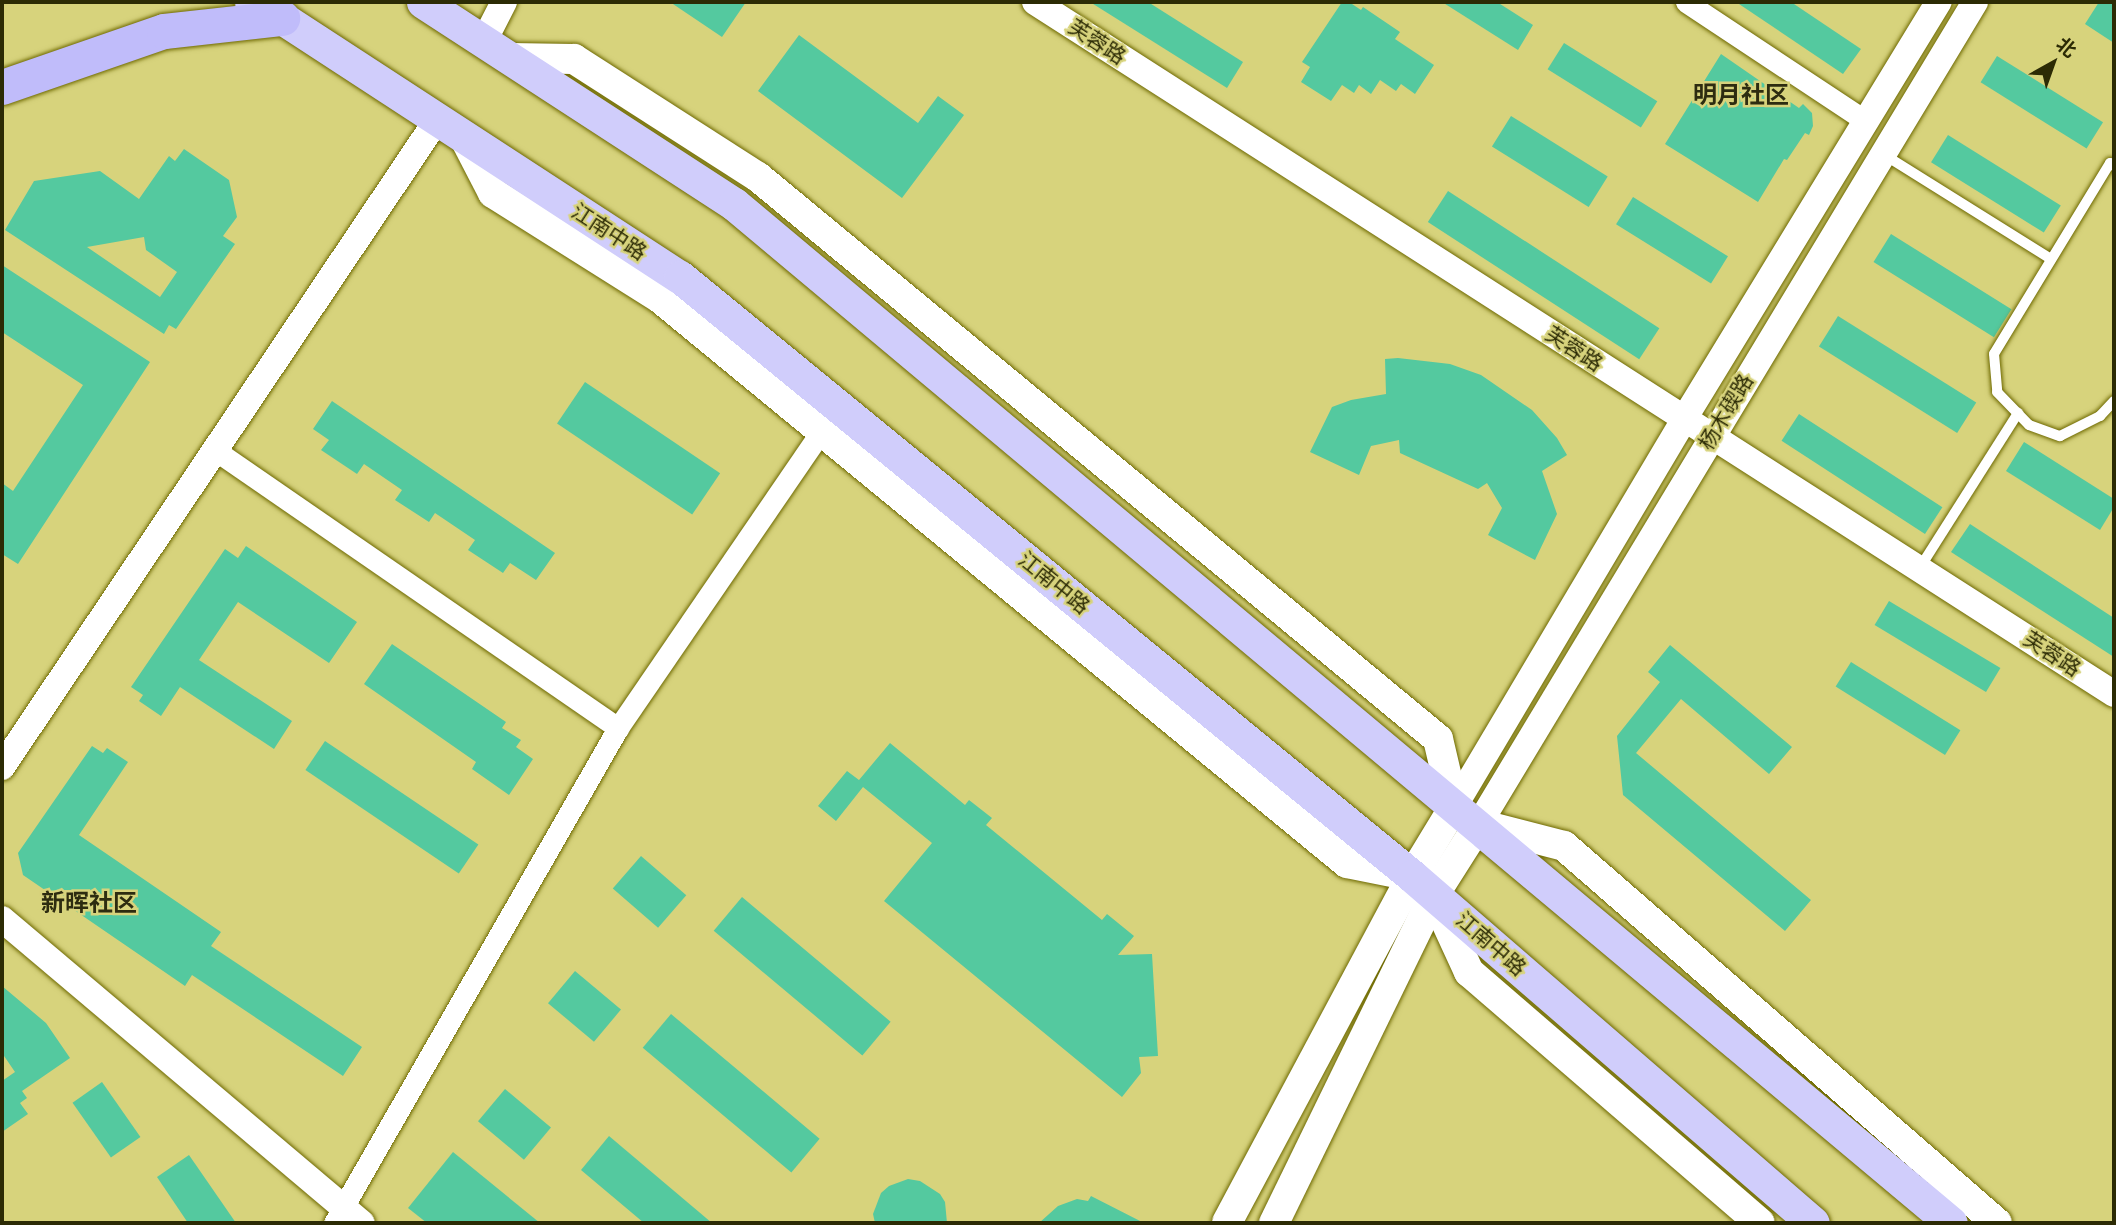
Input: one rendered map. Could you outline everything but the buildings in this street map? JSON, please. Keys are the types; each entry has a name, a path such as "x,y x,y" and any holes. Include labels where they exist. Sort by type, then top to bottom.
{"highway":[{"path":"5,86 164,31 282,18"}],"main road":[{"name":"江南中路","path":"251,2 282,18 680,277 1423,886 1813,1223"},
{"path":"423,2 734,204 1951,1223"},
{"path":"450,128 493,193 660,299 1346,863 1423,886 1469,972 1760,1223"},
{"path":"1227,1223 1423,886 1467,816"},
{"path":"1467,816 1564,846 1997,1223"},
{"path":"1274,1223 1423,886"}],"street":[{"path":"497,50 504,2"},
{"name":"芙蓉路","path":"1035,2 2114,694"},
{"path":"1686,2 1866,121"},
{"name":"杨木碶路","path":"1467,816 1684,419 1939,2"},
{"name":"杨木碶路","path":"1467,816 1711,436 1975,2"},
{"path":"2,768 215,450 450,128"},
{"path":"2,919 347,1218 618,728 821,431"},
{"path":"215,450 618,728"}],"lane":[{"path":"1883,153 2051,260"},
{"path":"2114,166 2110,163 1994,354 1997,392 2029,425 2060,436 2100,416 2114,401"},
{"path":"1919,569 2018,413"}],"district":[{"name":"明月社区","path":"1741,95"},
{"name":"新晖社区","path":"89,903"}]}
